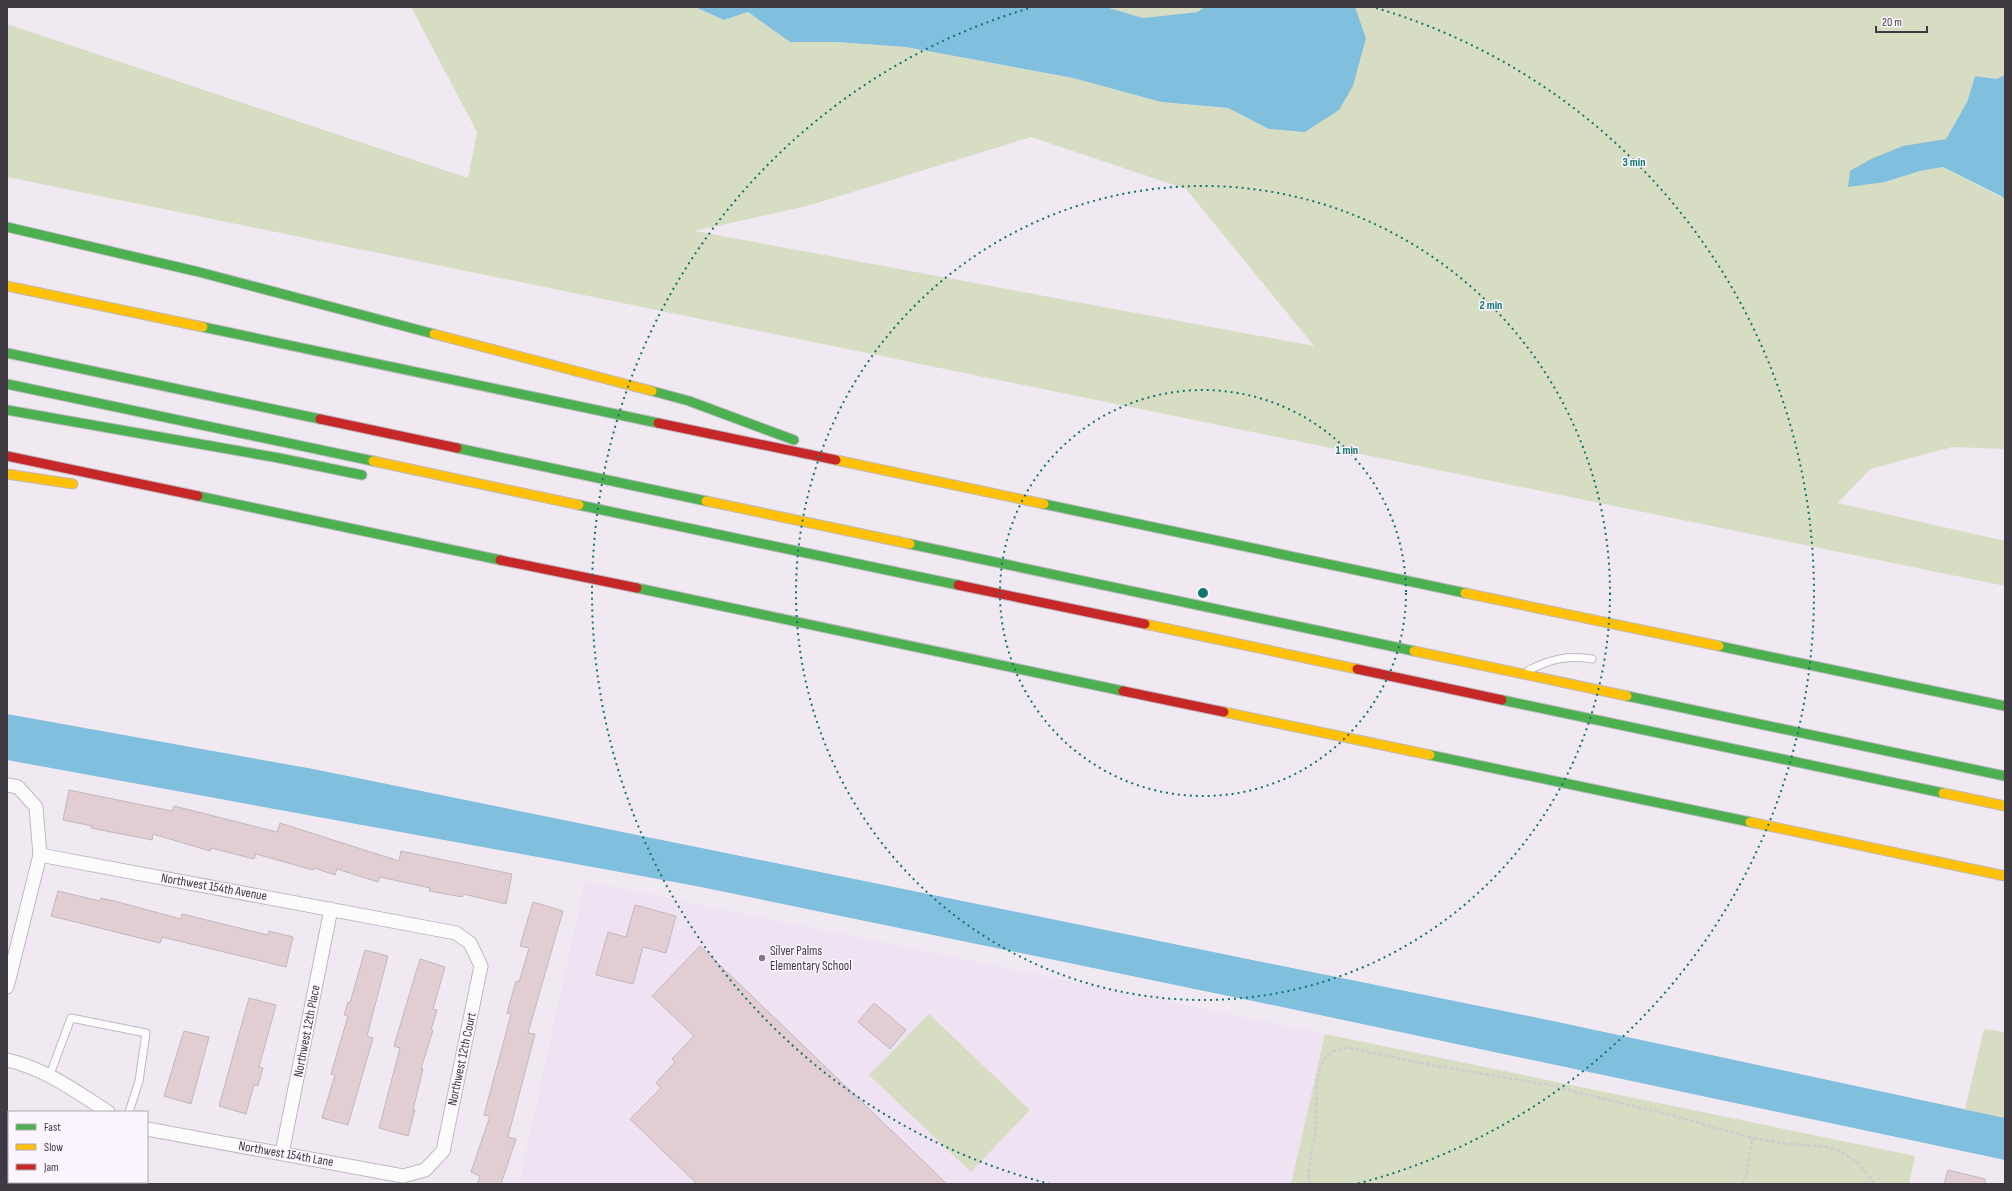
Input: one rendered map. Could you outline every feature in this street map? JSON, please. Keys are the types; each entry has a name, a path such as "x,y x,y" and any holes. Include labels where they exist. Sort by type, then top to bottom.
{"highway":[{"path":"7,227 199,272 688,400 860,465"},
{"path":"7,286 2005,706"},
{"path":"7,353 2005,776"},
{"path":"7,384 2005,806"},
{"path":"7,410 278,458 371,477"},
{"path":"7,456 2005,876"},
{"path":"7,474 85,486"},
{"path":"147,495 294,517"},
{"path":"522,503 549,499"}],"street":[{"path":"7,785 18,787 36,806 40,855 7,987"},
{"name":"Northwest 154th Avenue","path":"40,855 456,932 470,942"},
{"name":"Northwest 12th Place","path":"282,1153 332,909"},
{"name":"Northwest 12th Court","path":"425,1170 443,1151 481,966 470,942"},
{"path":"7,1060 17,1062 49,1077 106,1111"},
{"name":"Northwest 154th Lane","path":"148,1129 403,1176 425,1170"}],"lane":[{"path":"1519,674 1545,662 1576,656 1592,659"},
{"path":"49,1077 71,1018 146,1033 139,1081 129,1111"}],"path":[{"path":"1310,1184 1308,1175 1316,1128 1317,1079 1323,1060 1333,1051 1341,1048 1349,1048 1437,1066 1549,1085 1678,1117 1752,1138 1782,1144 1827,1147 1840,1151 1858,1163 1875,1184"},
{"path":"1742,1184 1747,1174 1752,1138"}],"shaded area":[{"name":"Silver Palms Elementary School","path":"585,881 1325,1034 1291,1184 519,1184"}],"green space":[{"path":"411,7 695,7 724,20 748,12 790,42 837,42 906,47 1073,78 1161,102 1228,108 1269,129 1366,38 1355,7 2005,7 2005,75 1997,79 1975,76 1967,102 1946,139 1933,142 1885,182 1920,171 1943,167 2005,199 2005,449 1952,447 1870,469 1838,503 2005,541 2005,586 7,177 7,24 468,178 477,132","holes":["1031,137 1186,189 1314,346 695,231 807,206"]},
{"path":"1106,7 1204,7 1198,12 1143,18"},
{"path":"929,1014 1030,1110 971,1172 869,1075"},
{"path":"1984,1029 2005,1032 2005,1118 1965,1109"},
{"path":"1325,1034 1915,1156 1909,1184 1291,1184"}],"water":[{"path":"695,7 1106,7 1143,18 1198,12 1204,7 1355,7 1366,38 1353,86 1339,110 1305,132 1269,129 1228,108 1161,102 1073,78 906,47 837,42 790,42 748,12 724,20"},
{"path":"2005,75 2005,199 1943,167 1920,171 1885,182 1848,187 1850,171 1871,159 1903,146 1946,139 1967,102 1975,76 1997,79"},
{"path":"7,714 313,769 1553,1021 2005,1118 2005,1160 1282,1007 696,886 7,760"}],"building":[{"path":"69,790 172,811 174,806 277,832 280,823 399,861 401,851 512,874 506,904 463,894 462,897 429,891 430,888 380,877 378,882 337,869 335,875 314,868 313,870 256,854 254,859 211,848 210,851 153,834 152,840 91,828 92,826 63,820"},
{"path":"58,891 100,901 101,898 181,919 182,914 268,935 269,931 293,937 286,967 162,937 160,943 51,916"},
{"path":"533,902 563,911 528,1033 535,1034 508,1137 516,1139 501,1184 477,1184 480,1176 471,1172 490,1116 484,1115 511,1014 507,1013 516,981 519,982 529,948 520,946"},
{"path":"635,905 676,916 666,953 643,947 633,984 596,975 608,932 626,937"},
{"path":"700,946 947,1184 697,1184 630,1119 661,1088 656,1083 675,1062 672,1059 694,1036 652,996"},
{"path":"365,950 388,956 367,1036 373,1038 348,1125 322,1118 335,1075 331,1074 348,1016 344,1015 348,1002 350,1003"},
{"path":"420,959 445,967 433,1009 437,1010 431,1030 433,1030 421,1069 423,1069 408,1136 379,1128 400,1048 394,1046"},
{"path":"249,998 276,1005 259,1067 263,1068 258,1086 254,1085 246,1114 219,1106"},
{"path":"874,1003 906,1030 890,1049 858,1022"},
{"path":"184,1031 209,1037 191,1104 164,1096"},
{"path":"1948,1170 1985,1179 1985,1184 1944,1184"}],"traffic: fast":[{"path":"7,227 199,272 434,334"},
{"path":"203,327 658,423"},
{"path":"7,353 320,419"},
{"path":"7,384 373,461"},
{"path":"652,391 689,401 794,440"},
{"path":"7,410 279,458 362,475"},
{"path":"457,448 706,501"},
{"path":"198,496 500,560"},
{"path":"1044,504 1465,593"},
{"path":"579,505 958,585"},
{"path":"910,544 1414,651"},
{"path":"637,588 1123,691"},
{"path":"1719,646 2005,706"},
{"path":"1627,696 2005,776"},
{"path":"1502,700 1943,793"},
{"path":"1430,755 1750,822"}],"traffic: slow":[{"path":"7,286 203,327"},
{"path":"434,334 652,391"},
{"path":"836,460 1044,504"},
{"path":"373,461 579,505"},
{"path":"7,474 73,484"},
{"path":"706,501 910,544"},
{"path":"1465,593 1719,646"},
{"path":"1145,624 1357,669"},
{"path":"1414,651 1627,696"},
{"path":"1224,712 1430,755"},
{"path":"1943,793 2005,806"},
{"path":"1750,822 2005,876"}],"traffic: jam":[{"path":"320,419 457,448"},
{"path":"658,423 836,460"},
{"path":"7,456 198,496"},
{"path":"500,560 637,588"},
{"path":"958,585 1145,624"},
{"path":"1357,669 1502,700"},
{"path":"1123,691 1224,712"}],"place":[{"name":"Silver Palms Elementary School","path":"762,958"}]}
